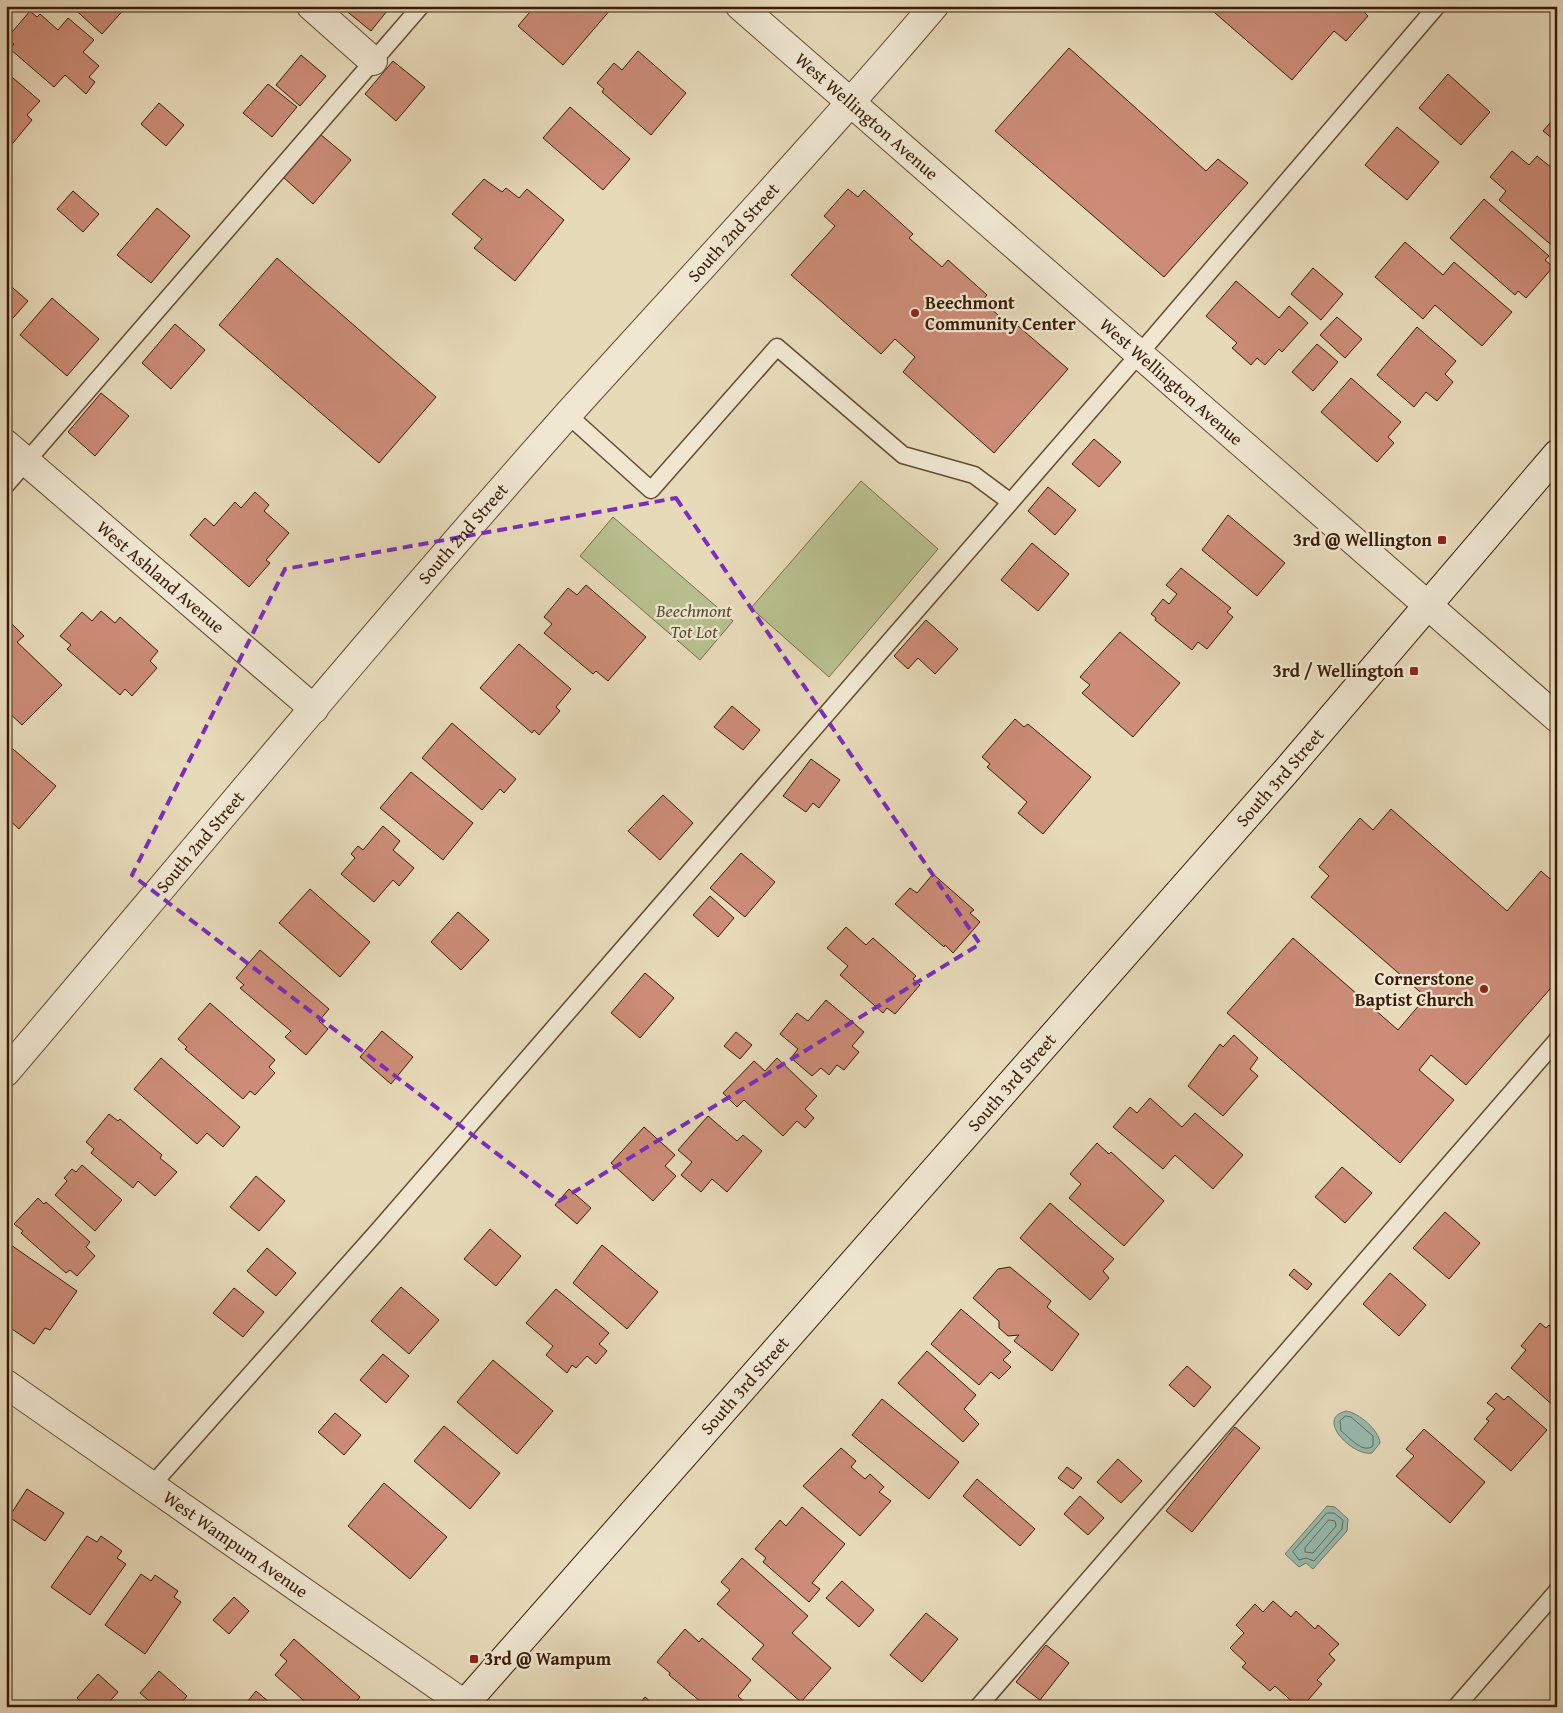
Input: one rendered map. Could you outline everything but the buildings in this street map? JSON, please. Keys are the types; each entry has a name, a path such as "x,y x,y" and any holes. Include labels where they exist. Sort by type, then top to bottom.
{"street":[{"path":"311,6 373,61"},
{"name":"West Wellington Avenue","path":"740,6 1557,718"},
{"name":"South 2nd Street","path":"6,1072 314,709 568,415 851,102 934,6"},
{"name":"West Ashland Avenue","path":"16,453 314,709"},
{"name":"South 3rd Street","path":"463,1706 1288,770 1557,454"},
{"name":"West Wampum Avenue","path":"6,1384 152,1485 463,1706"}],"lane":[{"path":"6,485 16,453 421,6"},
{"path":"152,1485 376,1233 1009,501 1140,353 1437,6"},
{"path":"568,415 651,490 778,347 903,455 974,475 1009,501"},
{"path":"978,1707 1557,1040"},
{"path":"1456,1707 1557,1591"}],"highlighted area":[{"path":"676,498 980,944 559,1201 132,875 285,569"}],"green space":[{"path":"861,481 938,549 829,677 751,608"},
{"name":"Beechmont Tot Lot","path":"613,517 733,621 700,660 580,556"}],"water":[{"path":"1346,1411 1357,1415 1368,1423 1376,1433 1380,1443 1372,1453 1364,1453 1347,1444 1335,1429 1334,1421 1337,1415"},
{"path":"1327,1506 1335,1507 1348,1519 1347,1531 1313,1569 1306,1563 1299,1567 1285,1554"}],"place":[{"name":"Beechmont Community Center","path":"915,313"},
{"name":"3rd @ Wellington","path":"1442,540"},
{"name":"3rd / Wellington","path":"1414,671"},
{"name":"Cornerstone Baptist Church","path":"1484,989"},
{"name":"3rd @ Wampum","path":"474,1659"}]}
